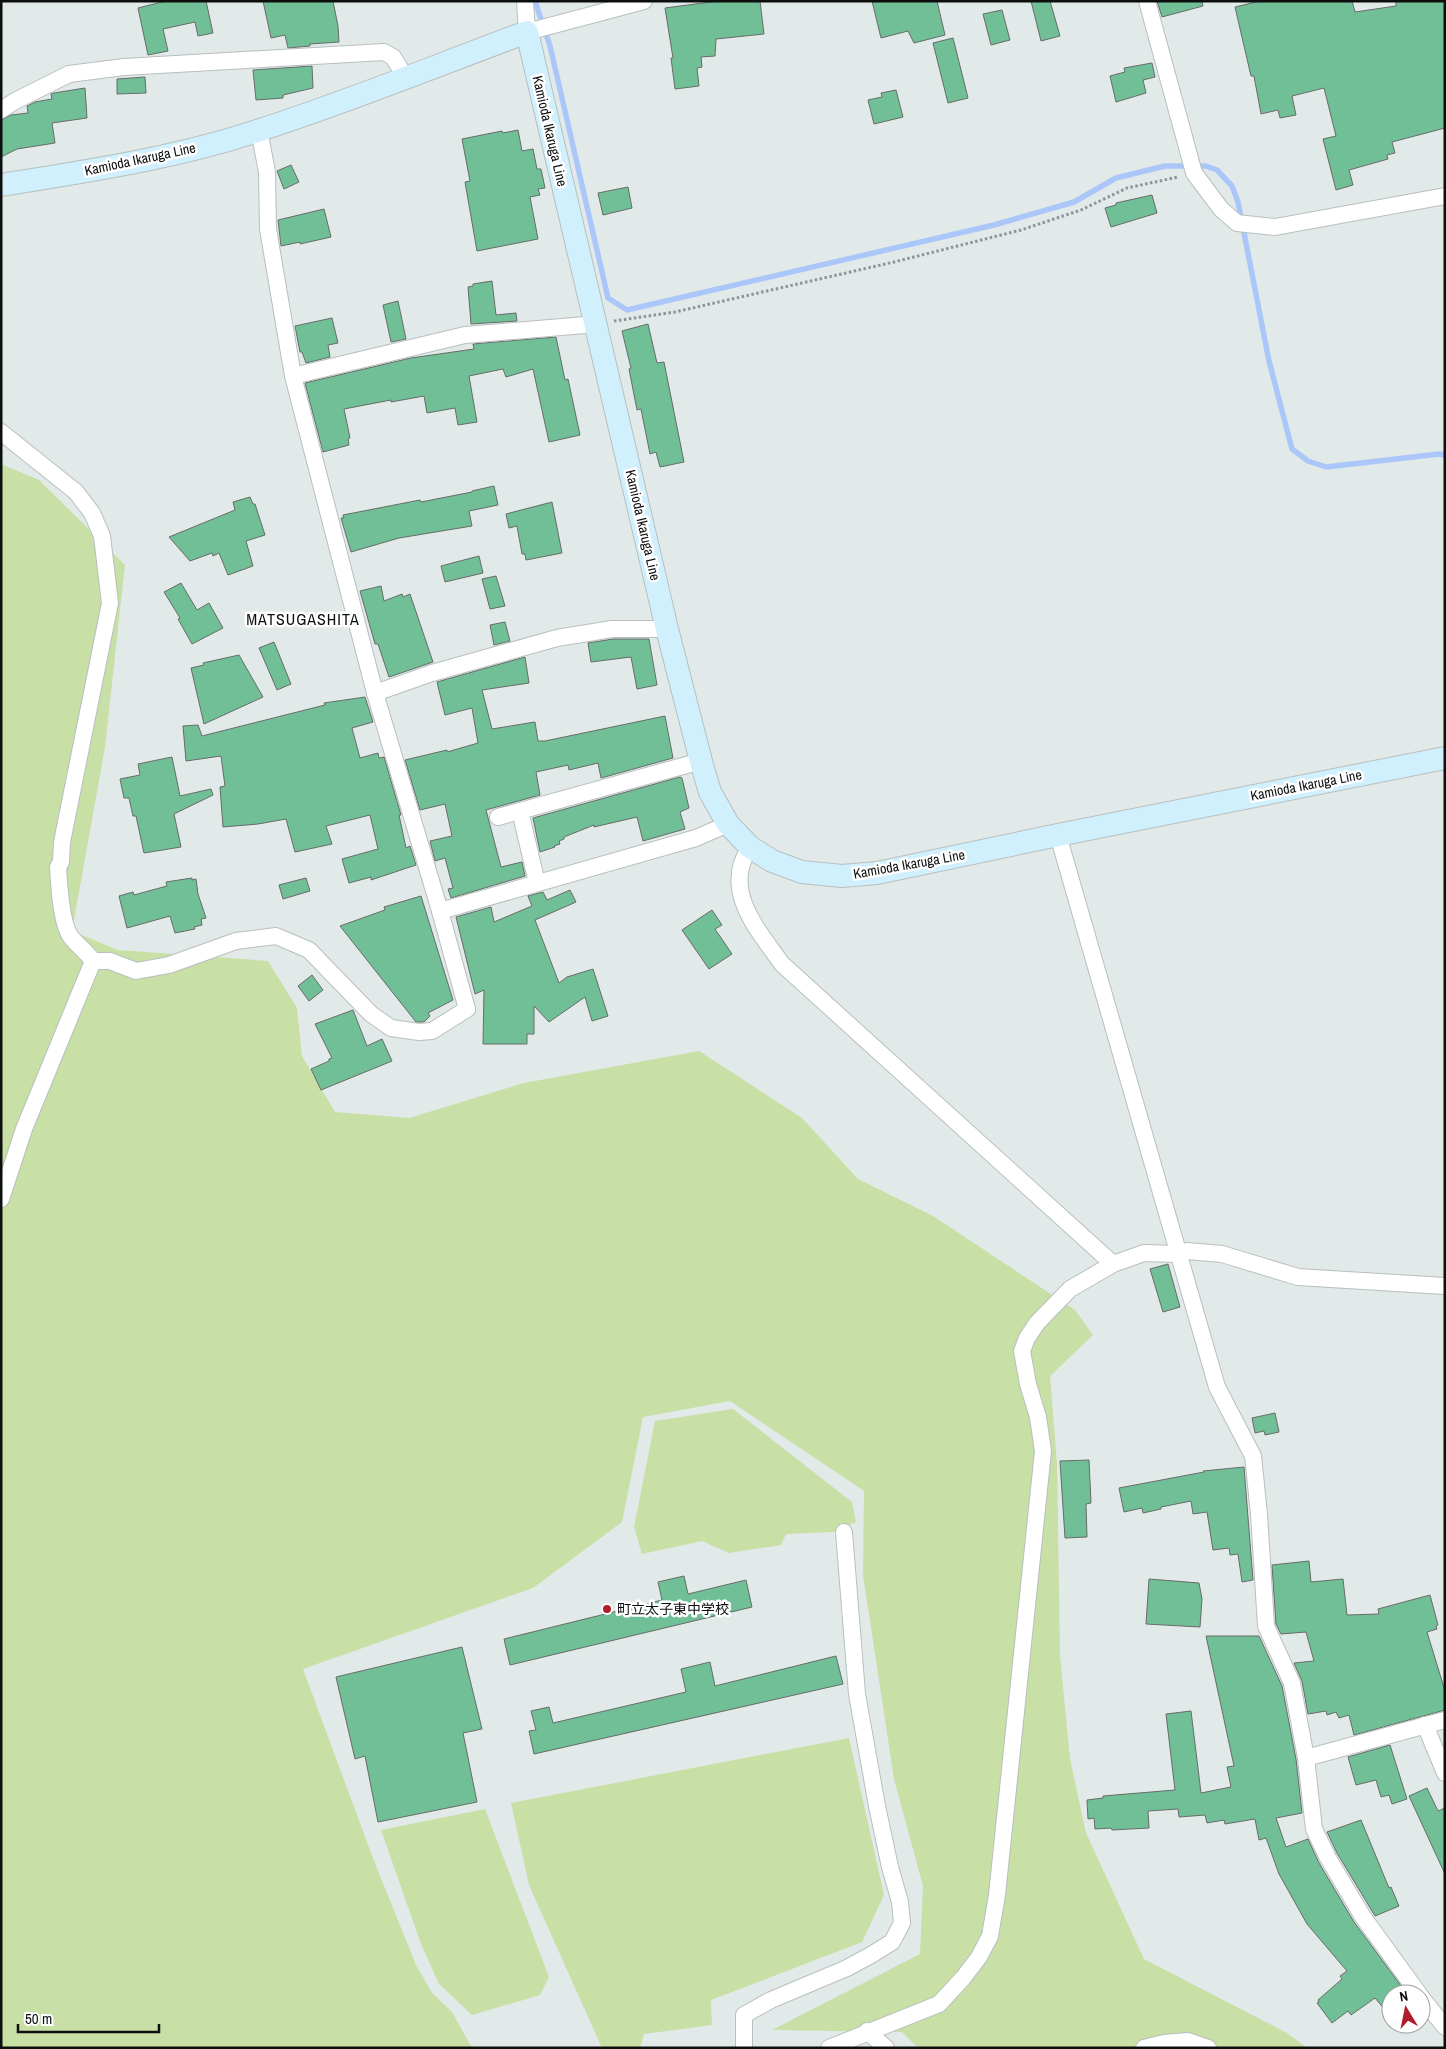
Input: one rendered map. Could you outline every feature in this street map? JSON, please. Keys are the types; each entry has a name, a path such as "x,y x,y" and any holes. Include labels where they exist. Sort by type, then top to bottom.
{"main road":[{"name":"Kamioda Ikaruga Line","path":"1,186 110,167 178,152 259,130 406,78 526,32 667,629 710,792 728,824 750,847 772,861 802,872 842,876 878,873 1445,758"}],"street":[{"path":"525,1 526,32 644,1"},
{"path":"1147,1 1194,174 1221,209 1237,223 1275,227 1445,196"},
{"path":"1,110 68,74 124,67 384,52 393,57 406,78"},
{"path":"92,961 110,961 136,971 169,965 236,941 276,936 309,950 371,1014 391,1028 419,1032 432,1031 467,1009 375,693 293,376 268,229 267,172 259,130"},
{"path":"293,376 465,335 596,324"},
{"path":"1,432 76,492 92,513 102,536 110,603 62,842 61,862 58,866 62,907 70,936 85,950 92,961 88,976 24,1129 1,1198"},
{"path":"375,693 432,673 557,638 612,628 667,629"},
{"path":"498,817 701,761"},
{"path":"520,811 537,883"},
{"path":"440,911 696,838 728,824"},
{"path":"1058,835 1217,1387 1252,1456 1259,1514 1266,1626 1292,1684 1306,1758 1314,1829 1328,1858 1363,1917 1411,1984"},
{"path":"750,847 742,859 739,889 752,922 782,964 822,1003 1113,1264"},
{"path":"829,2048 867,2031 938,2004 963,1978 979,1957 990,1936 997,1895 1043,1451 1038,1417 1028,1384 1022,1351 1027,1338 1037,1323 1070,1289 1088,1277 1113,1264 1144,1253 1178,1254 1187,1252 1222,1254 1298,1277 1445,1286"},
{"path":"743,2047 744,2015 771,2000 847,1968 872,1955 892,1942 902,1922 900,1902 890,1867 877,1806 858,1694 844,1532"},
{"path":"1306,1758 1445,1720"},
{"path":"1425,1725 1445,1774"},
{"path":"1431,2010 1445,2027"},
{"path":"867,2031 886,2048"},
{"path":"1144,2048 1188,2041 1208,2048"}],"path":[{"path":"596,324 675,312 894,262 1021,230 1081,210 1127,188 1194,174"}],"green space":[{"path":"1,464 39,480 125,565 105,747 72,931 118,950 268,961 297,1008 302,1056 335,1112 409,1118 524,1083 699,1051 802,1118 858,1179 933,1216 1075,1310 1093,1335 1050,1376 1057,1463 1060,1656 1070,1759 1086,1833 1144,1959 1287,2033 1307,2048 918,2048 902,2032 772,2030 920,1954 923,1886 894,1779 863,1575 864,1491 730,1401 643,1417 622,1522 533,1588 303,1669 374,1861 416,1965 432,1993 452,2012 472,2048 1,2048"},
{"path":"733,1409 852,1502 856,1522 834,1532 786,1534 781,1545 729,1553 702,1541 642,1554 634,1527 655,1421"},
{"path":"849,1738 884,1895 862,1942 711,2000 712,2025 644,2034 640,2048 602,2048 529,1885 511,1803"},
{"path":"485,1809 549,1977 540,1995 472,2015 439,1984 421,1944 381,1830"}],"building":[{"path":"166,1 206,1 213,33 198,36 195,22 163,29 168,51 148,55 138,8"},
{"path":"263,1 333,1 339,42 288,48 285,35 271,38"},
{"path":"718,1 760,1 764,34 716,39 715,56 701,57 702,67 697,68 699,86 675,89 671,58 673,58 665,8"},
{"path":"872,1 937,1 945,35 914,43 908,31 881,38"},
{"path":"1031,1 1050,1 1060,36 1041,41"},
{"path":"1157,1 1202,1 1203,6 1162,17"},
{"path":"1260,1 1352,1 1355,12 1396,6 1396,1 1445,1 1445,128 1392,142 1395,153 1387,155 1388,159 1349,170 1353,185 1336,190 1323,139 1336,136 1324,88 1292,96 1296,115 1280,118 1278,110 1261,114 1254,76 1251,76 1235,7"},
{"path":"1002,10 1010,40 991,45 983,14"},
{"path":"953,38 968,98 948,103 933,43"},
{"path":"1152,63 1155,77 1143,80 1146,93 1116,102 1110,76 1125,72 1124,68"},
{"path":"312,66 313,88 283,95 283,98 256,100 253,70"},
{"path":"145,77 146,93 117,94 117,79"},
{"path":"85,88 87,118 52,123 55,143 17,149 1,157 1,120 11,115 28,113 27,106 35,102 52,99 51,94"},
{"path":"896,90 903,117 874,124 868,100 882,97 881,93"},
{"path":"518,130 522,151 533,149 537,169 541,169 545,188 538,189 540,195 530,197 538,239 477,251 465,182 470,181 462,139 502,131 503,133"},
{"path":"291,165 299,182 284,189 277,171"},
{"path":"628,187 632,208 603,215 598,193"},
{"path":"1152,195 1157,213 1111,227 1105,208 1116,205 1116,203"},
{"path":"324,209 331,237 281,246 278,220"},
{"path":"492,281 496,315 516,313 517,321 471,324 468,287 473,286 473,284"},
{"path":"398,301 406,339 391,342 383,305"},
{"path":"332,318 338,343 328,345 330,357 306,363 302,352 300,352 295,326"},
{"path":"648,324 657,363 664,362 684,462 660,467 656,452 650,454 641,409 637,410 629,369 631,368 622,331"},
{"path":"556,337 565,380 568,379 580,435 549,442 533,369 506,377 503,369 469,376 477,422 458,425 455,408 427,413 424,396 344,409 350,438 348,439 349,445 323,452 305,383 411,358 474,349 473,344"},
{"path":"494,486 498,505 469,511 472,526 399,538 351,552 341,518 344,518 343,515 420,500 421,502"},
{"path":"250,497 253,504 255,504 265,535 246,541 253,566 228,575 219,553 213,556 212,553 190,561 169,537 235,510 233,502"},
{"path":"552,502 562,553 526,560 525,554 522,554 517,526 509,528 506,514"},
{"path":"479,556 483,573 445,582 441,566"},
{"path":"496,576 505,606 490,609 482,579"},
{"path":"181,583 197,610 209,603 223,628 192,644 178,619 180,618 164,592"},
{"path":"381,586 384,601 402,594 403,597 410,594 433,662 389,677 378,644 375,644 360,591"},
{"path":"505,622 510,641 494,645 490,625"},
{"path":"613,639 649,639 657,685 637,689 631,657 591,662 588,643"},
{"path":"274,642 291,684 277,690 259,648"},
{"path":"239,655 263,697 204,724 191,668 204,665 203,663"},
{"path":"525,657 529,683 482,690 492,729 535,722 538,741 545,741 665,716 673,758 601,778 598,763 569,770 568,765 536,772 540,795 486,810 501,867 522,862 525,876 451,898 448,889 453,888 445,858 435,861 430,841 452,836 445,804 420,810 405,760 447,750 447,752 478,743 472,708 445,715 437,682"},
{"path":"365,697 373,722 352,728 360,758 378,753 379,758 384,757 401,815 399,815 406,848 410,846 416,865 371,880 371,877 349,883 342,859 378,849 370,815 326,826 332,844 295,852 286,819 223,827 220,787 225,786 221,756 186,761 183,726 198,725 202,736 325,705 324,703"},
{"path":"172,757 180,796 211,789 213,795 174,814 181,847 144,853 136,816 133,816 129,798 124,798 120,779 140,775 138,764"},
{"path":"682,778 689,808 680,812 685,829 643,841 637,817 594,827 594,825 564,837 564,839 559,841 560,844 540,852 533,818"},
{"path":"192,878 192,880 196,879 198,894 206,918 201,919 202,925 194,927 195,929 175,933 170,916 127,928 119,896 133,892 134,895 167,886 166,882"},
{"path":"306,878 310,891 283,899 279,885"},
{"path":"570,890 576,902 535,920 559,983 567,977 593,969 608,1016 592,1021 585,997 549,1022 534,1006 534,1034 527,1034 527,1044 483,1044 484,990 475,994 456,917 491,907 494,922 532,906 528,896 543,892 547,900"},
{"path":"421,896 453,1000 428,1013 430,1016 424,1022 416,1022 340,926 385,910 384,907"},
{"path":"712,910 722,925 715,929 732,954 709,969 682,930"},
{"path":"312,975 323,990 309,1001 298,986"},
{"path":"353,1010 367,1046 382,1039 392,1061 321,1090 311,1069 332,1058 315,1024"},
{"path":"1168,1264 1180,1307 1163,1312 1150,1269"},
{"path":"1275,1413 1279,1432 1265,1435 1264,1431 1255,1433 1252,1418"},
{"path":"1089,1460 1091,1503 1086,1504 1087,1537 1065,1538 1060,1461"},
{"path":"1244,1467 1253,1580 1242,1582 1238,1554 1230,1555 1229,1548 1213,1550 1207,1512 1193,1514 1191,1501 1143,1513 1142,1508 1124,1512 1119,1488 1203,1471"},
{"path":"1309,1561 1311,1582 1343,1579 1347,1615 1379,1614 1378,1609 1430,1595 1438,1625 1436,1626 1437,1629 1427,1632 1445,1691 1445,1710 1354,1735 1349,1715 1339,1718 1336,1712 1327,1715 1326,1711 1308,1714 1302,1681 1294,1663 1314,1661 1306,1632 1281,1634 1276,1624 1272,1565"},
{"path":"684,1576 688,1594 746,1580 752,1607 510,1665 504,1639 662,1600 658,1582"},
{"path":"1149,1579 1199,1583 1202,1599 1200,1627 1146,1624"},
{"path":"1206,1636 1259,1636 1282,1686 1296,1759 1302,1813 1276,1818 1286,1847 1308,1839 1319,1863 1354,1922 1400,1984 1381,1984 1381,2005 1375,1998 1351,2015 1348,2011 1332,2023 1317,2003 1342,1979 1340,1976 1347,1971 1307,1924 1279,1874 1266,1838 1259,1840 1255,1819 1225,1824 1224,1820 1207,1823 1205,1815 1179,1817 1178,1809 1148,1811 1149,1828 1112,1830 1111,1828 1095,1829 1094,1818 1088,1819 1087,1800 1103,1798 1103,1796 1175,1790 1166,1714 1191,1711 1201,1793 1231,1787 1227,1767 1234,1766"},
{"path":"462,1647 482,1729 463,1733 477,1802 378,1822 365,1756 355,1759 336,1677"},
{"path":"836,1656 843,1684 534,1754 529,1731 536,1730 531,1711 549,1707 553,1723 686,1692 681,1669 710,1662 715,1686"},
{"path":"1390,1745 1407,1799 1392,1804 1389,1795 1381,1797 1376,1780 1356,1785 1348,1757"},
{"path":"1427,1788 1438,1811 1445,1808 1445,1874 1409,1796"},
{"path":"1361,1820 1389,1888 1391,1887 1399,1906 1375,1916 1337,1853 1327,1832"}],"waterway":[{"path":"535,1 550,46 608,298 627,310 994,225 1074,202 1116,178 1165,166 1206,166 1217,170 1232,186 1238,202 1269,361 1292,449 1308,461 1326,467 1439,454 1445,455"}],"place":[{"name":"町立太子東中学校","path":"607,1609"}],"district":[{"name":"MATSUGASHITA","path":"303,619"}]}
